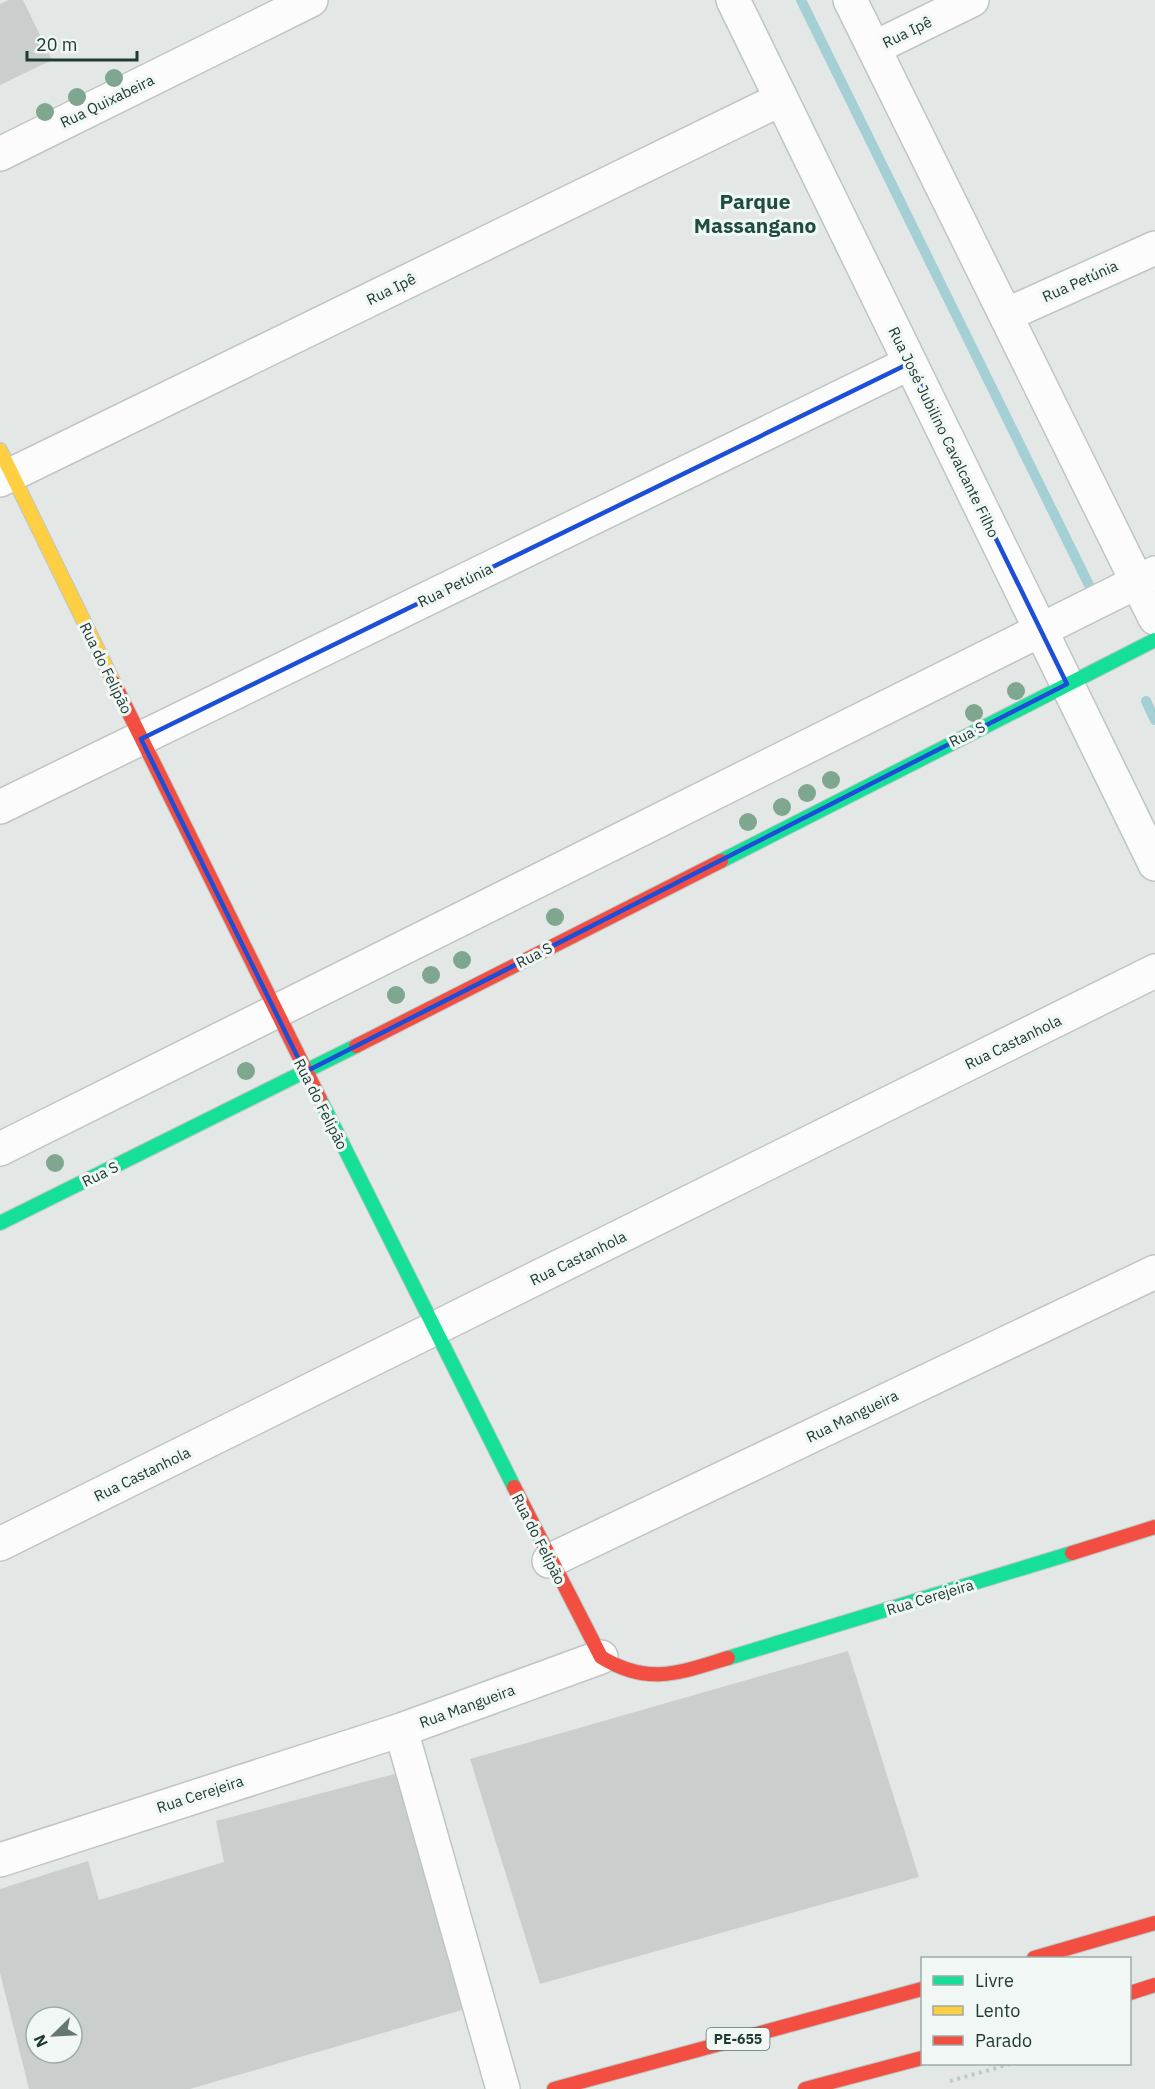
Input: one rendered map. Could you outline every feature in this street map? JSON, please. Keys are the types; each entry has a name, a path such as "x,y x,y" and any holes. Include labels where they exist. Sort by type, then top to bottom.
{"street":[{"name":"Rua Quixabeira","path":"0,154 311,0"},
{"name":"Rua José Jubilino Cavalcante Filho","path":"733,0 1155,864"},
{"path":"850,0 1006,315 1146,577 1155,618"},
{"name":"Rua Ipê","path":"874,48 972,0"},
{"name":"Rua Ipê","path":"4,468 781,99"},
{"name":"Rua Petúnia","path":"1006,315 1155,248"},
{"name":"Rua Petúnia","path":"0,807 910,363"},
{"name":"Rua do Felipão","path":"4,468 141,738 549,1561 601,1657"},
{"path":"0,1149 1146,577"},
{"name":"Rua S","path":"0,1223 305,1072 1155,640"},
{"name":"Rua Castanhola","path":"0,1544 1155,971"},
{"name":"Rua Mangueira","path":"549,1561 1155,1272"},
{"name":"Rua Cerejeira","path":"601,1657 615,1667 638,1675 677,1674 1155,1527"},
{"name":"Rua Mangueira","path":"401,1730 601,1657"},
{"path":"401,1730 504,2089"},
{"name":"Rua Cerejeira","path":"0,1860 401,1730"},
{"path":"1041,1957 1155,1923"},
{"path":"1131,1993 1155,1985"},
{"name":"PE-655","path":"554,2089 921,1989"},
{"path":"811,2088 921,2058"}],"path":[{"path":"944,2083 1007,2065"}],"highlighted area":[{"path":"910,363 1067,684 305,1072 141,739"}],"building":[{"path":"9,0 23,0 52,60 0,85 0,4"},
{"path":"848,1651 919,1877 540,1984 470,1759"},
{"path":"398,1773 462,2010 190,2089 29,2089 0,1973 0,1889 88,1861 99,1900 224,1862 216,1821"}],"waterway":[{"path":"801,0 1091,589"},
{"path":"1146,701 1155,720"}],"traffic: fast":[{"path":"721,861 1155,640"},
{"path":"0,1223 356,1046"},
{"path":"320,1099 514,1487"},
{"path":"728,1658 1072,1553"}],"traffic: slow":[{"path":"0,450 114,683"}],"traffic: jam":[{"path":"114,683 320,1099"},
{"path":"356,1046 721,861"},
{"path":"514,1487 601,1657 634,1672 649,1674 679,1672 728,1658"},
{"path":"1072,1553 1155,1527"},
{"path":"1037,1957 1155,1923"},
{"path":"1131,1993 1155,1985"},
{"path":"554,2089 921,1989"},
{"path":"805,2089 921,2058"}],"district":[{"name":"Parque Massangano","path":"755,213"}]}
